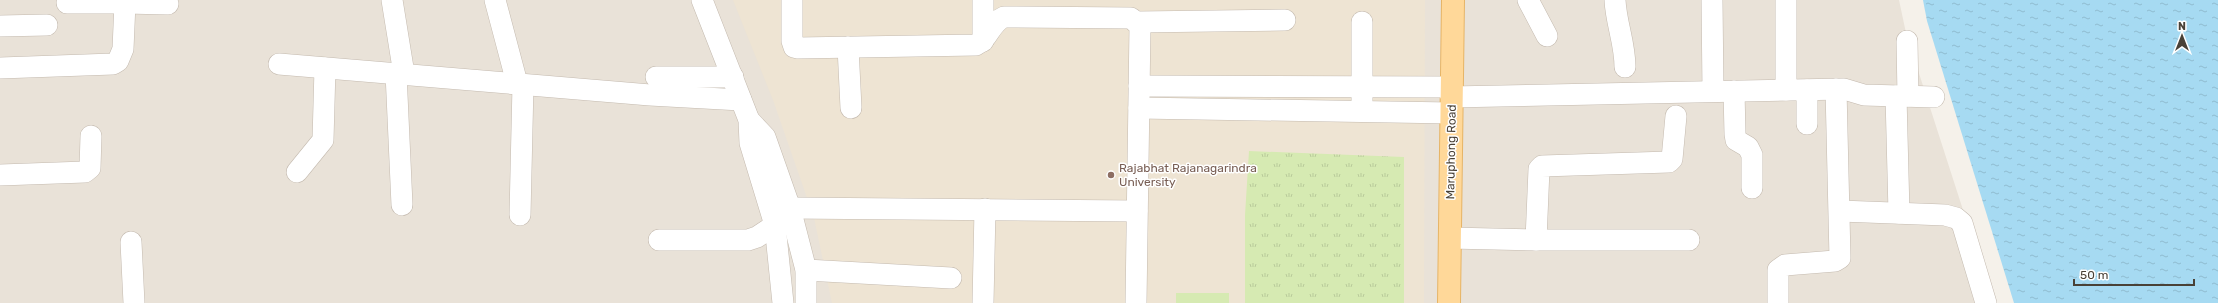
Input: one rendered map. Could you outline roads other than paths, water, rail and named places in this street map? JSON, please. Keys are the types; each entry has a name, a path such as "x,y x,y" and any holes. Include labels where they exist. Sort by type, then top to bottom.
{"main road":[{"name":"Maruphong Road","path":"1449,303 1453,0"}],"street":[{"path":"392,0 400,74 402,205"},
{"path":"495,0 520,84 520,215"},
{"path":"702,0 749,120 750,143 775,225 783,303"},
{"path":"792,0 792,41 794,47 976,45 982,42 992,25 1004,17 1131,18 1138,22 1285,20"},
{"path":"982,42 983,0"},
{"path":"1528,0 1547,36"},
{"path":"1615,0 1616,18 1625,48 1625,67"},
{"path":"1712,0 1713,91"},
{"path":"1786,0 1786,90"},
{"path":"67,3 168,4"},
{"path":"0,68 113,64 121,57 125,3"},
{"path":"1136,303 1140,26 1138,22"},
{"path":"1362,22 1362,111"},
{"path":"0,26 47,25"},
{"path":"1899,213 1902,96 1907,41"},
{"path":"848,47 851,108"},
{"path":"279,64 520,84 741,100"},
{"path":"297,172 323,140 325,68"},
{"path":"656,77 733,77"},
{"path":"1139,86 1362,87 1451,99"},
{"path":"1139,108 1362,111 1451,99 1836,89 1844,89 1864,95 1934,97"},
{"path":"1778,303 1778,270 1780,267 1785,264 1835,261 1840,258 1836,89"},
{"path":"1807,90 1807,124"},
{"path":"1734,91 1736,140 1748,147 1752,154 1752,188"},
{"path":"1536,240 1539,169 1542,166 1669,162 1672,159 1676,116"},
{"path":"749,120 765,137 790,208 806,270 806,303"},
{"path":"0,175 85,172 90,168 92,136"},
{"path":"790,208 1137,211"},
{"path":"983,303 985,209"},
{"path":"1840,211 1945,215 1956,218 1962,223 1986,303"},
{"path":"660,240 748,240 758,237 775,225"},
{"path":"1450,238 1536,240 1689,240"},
{"path":"131,242 134,303"},
{"path":"806,270 951,278"}],"water":[{"path":"1923,0 2218,0 2218,303 2014,303 1927,21"}],"place":[{"name":"Rajabhat Rajanagarindra University","path":"1111,175"}]}
